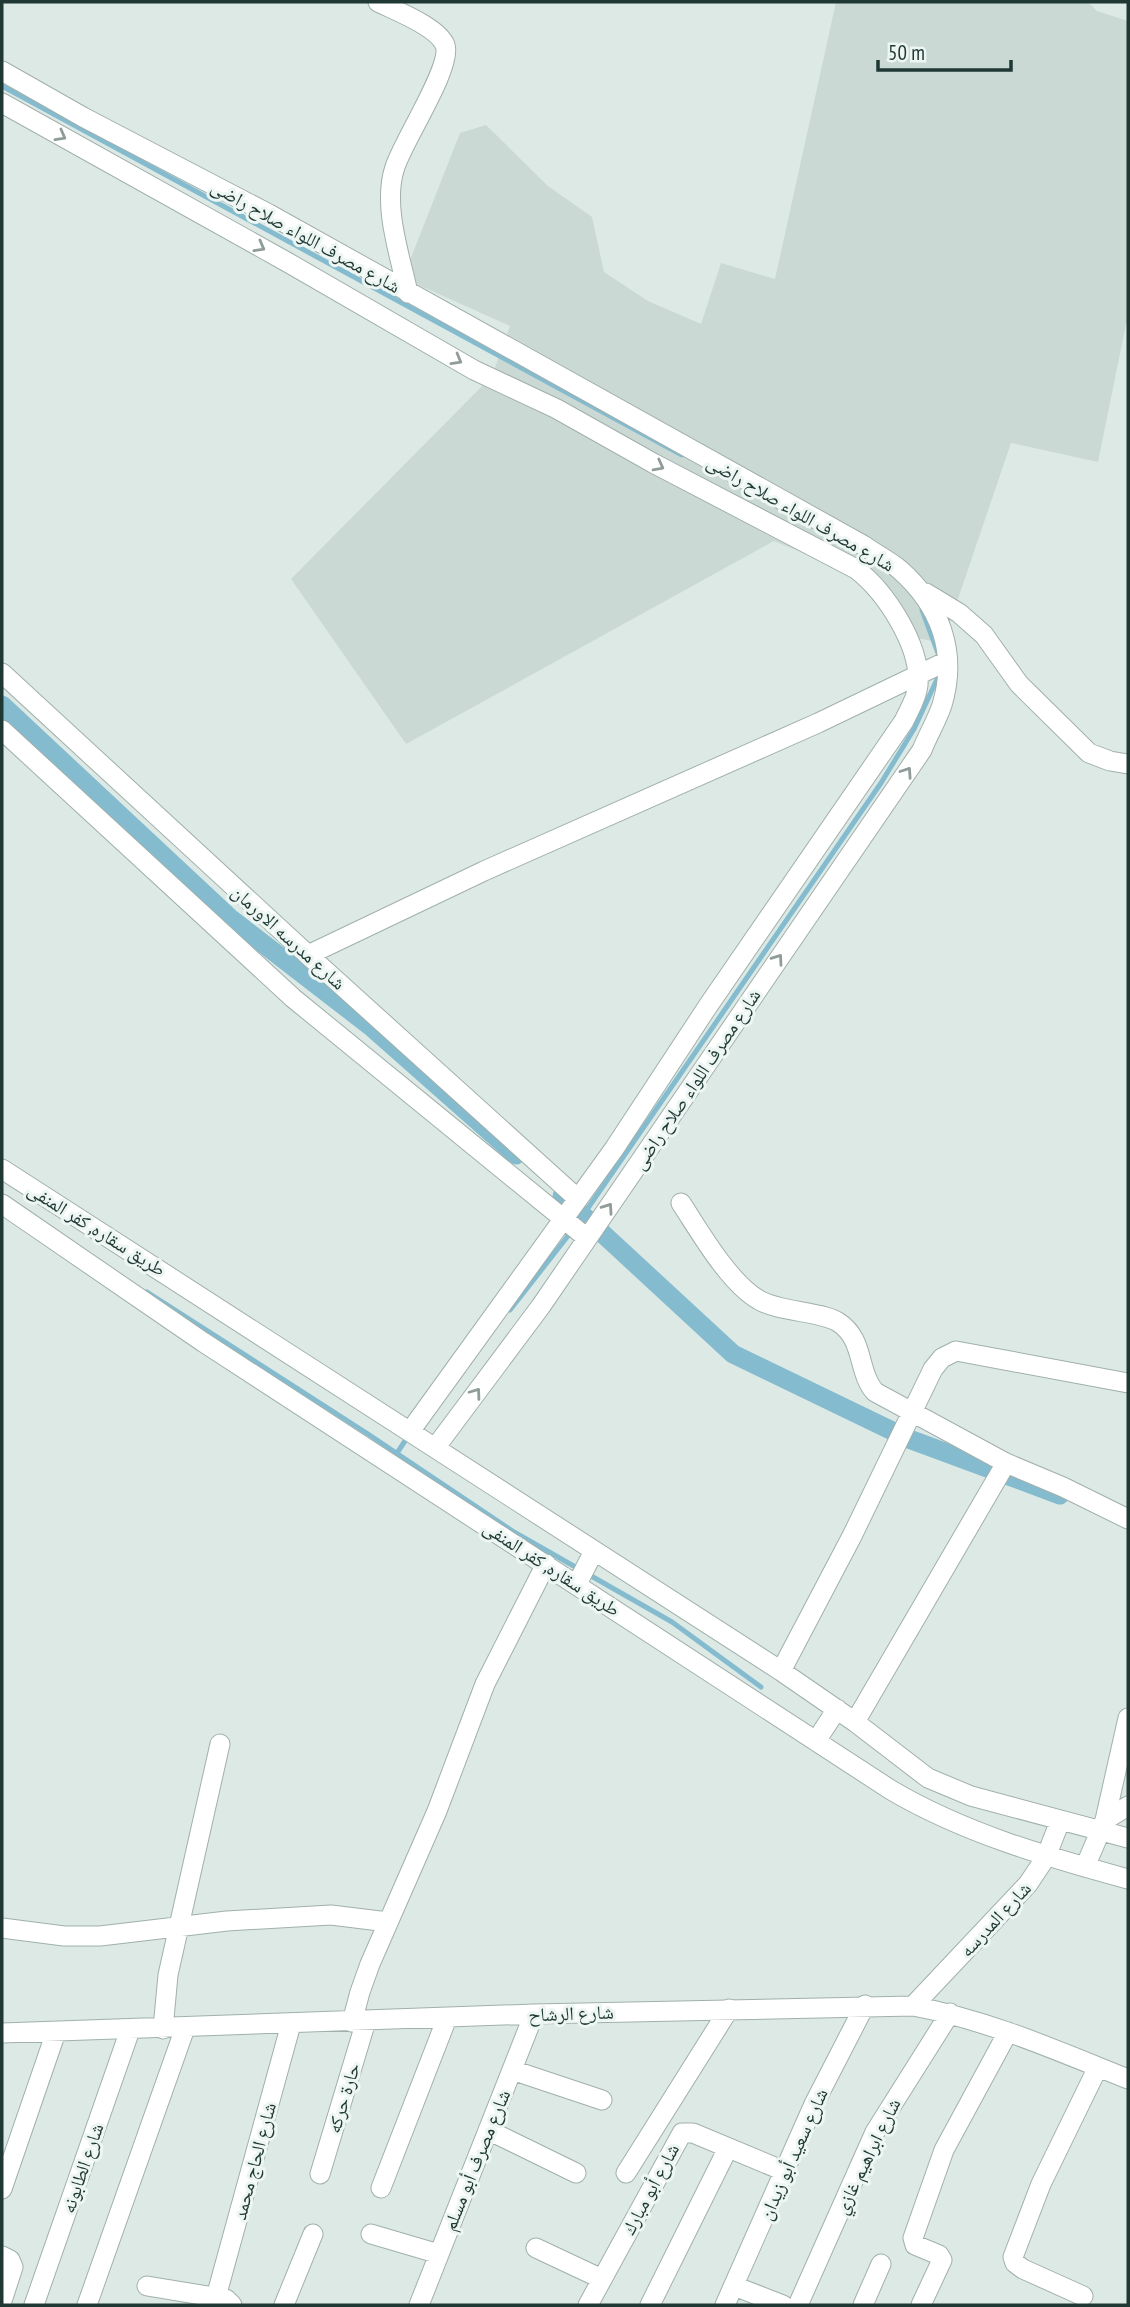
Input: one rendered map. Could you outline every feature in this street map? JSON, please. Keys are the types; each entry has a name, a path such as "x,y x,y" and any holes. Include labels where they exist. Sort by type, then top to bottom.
{"street":[{"path":"378,2 436,33 444,42 447,51 438,79 404,142 390,187 390,205 408,293"},
{"name":"شارع مصرف اللواء صلاح راضى","path":"2,71 83,117 269,214 863,545 898,568 917,587 938,616 947,645 947,681 941,706 922,750 541,1306 435,1448"},
{"name":"شارع مصرف اللواء صلاح راضى","path":"2,103 298,268 474,370 557,409 653,463 856,569 873,584 890,606 915,657 918,686 904,721 687,1037 614,1149 411,1430"},
{"path":"917,587 960,613 984,635 1019,684 1089,752 1110,761 1128,764"},
{"path":"308,955 484,871 818,723 947,661"},
{"name":"شارع مدرسه الاورمان","path":"2,673 578,1199"},
{"path":"2,730 293,998 587,1238"},
{"path":"687,1037 714,1052"},
{"path":"614,1149 638,1164"},
{"name":"طريق سقاره, كفر المنفى","path":"2,1168 203,1342 546,1564 586,1567 780,1671 835,1712 855,1722 928,1778 971,1796 1060,1821 1103,1825 1128,1838"},
{"path":"681,1203 722,1264 759,1300 837,1321 850,1334 860,1351 869,1385 874,1392 1006,1463 1063,1487 1128,1520"},
{"name":"طريق سقاره, كفر المنفى","path":"2,1204 110,1259 411,1430 586,1567 818,1738 910,1801 960,1824 1046,1857 1128,1879"},
{"path":"780,1671 852,1536 933,1369 942,1357 956,1351 1128,1383"},
{"path":"855,1722 1006,1463"},
{"name":"حارة حركه","path":"320,2174 359,2021 360,1992 437,1811 493,1666 546,1564"},
{"path":"818,1738 835,1712"},
{"path":"1085,1867 1103,1825 1128,1718"},
{"path":"163,2029 168,1975 220,1744"},
{"path":"1103,1825 1128,1806"},
{"name":"شارع المدرسه","path":"913,2006 1018,1897 1046,1857 1060,1821"},
{"path":"2,1928 64,1936 100,1936 178,1926 331,1915 388,1922"},
{"name":"شارع سعيد أبو زيدان","path":"725,2305 814,2104 865,2005"},
{"name":"شارع الرشاح","path":"2,2033 534,2014 913,2006 950,2013 1008,2032 1128,2079"},
{"path":"626,2174 729,2009"},
{"name":"شارع ابراهيم غازي","path":"798,2305 875,2132 950,2013"},
{"name":"شارع مصرف أبو مسلم","path":"419,2305 534,2014"},
{"path":"381,2188 447,2018"},
{"name":"شارع الحاج محمد","path":"224,2301 291,2024"},
{"path":"87,2305 185,2028"},
{"name":"شارع الطابونه","path":"34,2305 131,2030"},
{"path":"2,2189 56,2032"},
{"path":"921,2305 942,2259 939,2255 915,2245 913,2238 944,2150 1008,2032"},
{"path":"1083,2296 1018,2267 1013,2257 1041,2184 1098,2067"},
{"path":"512,2070 602,2100"},
{"path":"488,2130 576,2173"},
{"name":"شارع أبو مبارك","path":"588,2305 679,2136 689,2132 784,2171"},
{"path":"650,2305 728,2148"},
{"path":"284,2305 313,2234"},
{"path":"371,2234 439,2254"},
{"path":"536,2248 601,2279"},
{"path":"2,2256 10,2260 13,2267 2,2301"},
{"path":"863,2305 881,2264"},
{"path":"147,2286 224,2301"},
{"path":"734,2286 783,2305"}],"shaded area":[{"path":"836,2 1088,2 1097,11 1128,21 1128,324 1098,462 1011,443 943,643 900,635 864,578 774,541 406,744 291,579 492,376 510,326 403,278 460,133 486,125 548,186 592,217 604,272 648,301 701,324 721,263 775,279"}],"waterway":[{"path":"2,86 682,455"},
{"path":"922,610 939,656"},
{"path":"577,1224 881,783 914,729 939,675"},
{"path":"2,705 230,918 370,1026 516,1155"},
{"path":"562,1196 733,1354 909,1439 1060,1495"},
{"path":"510,1310 571,1232"},
{"path":"147,1292 368,1434 514,1532 672,1622 761,1687"},
{"path":"397,1453 405,1441"}]}
